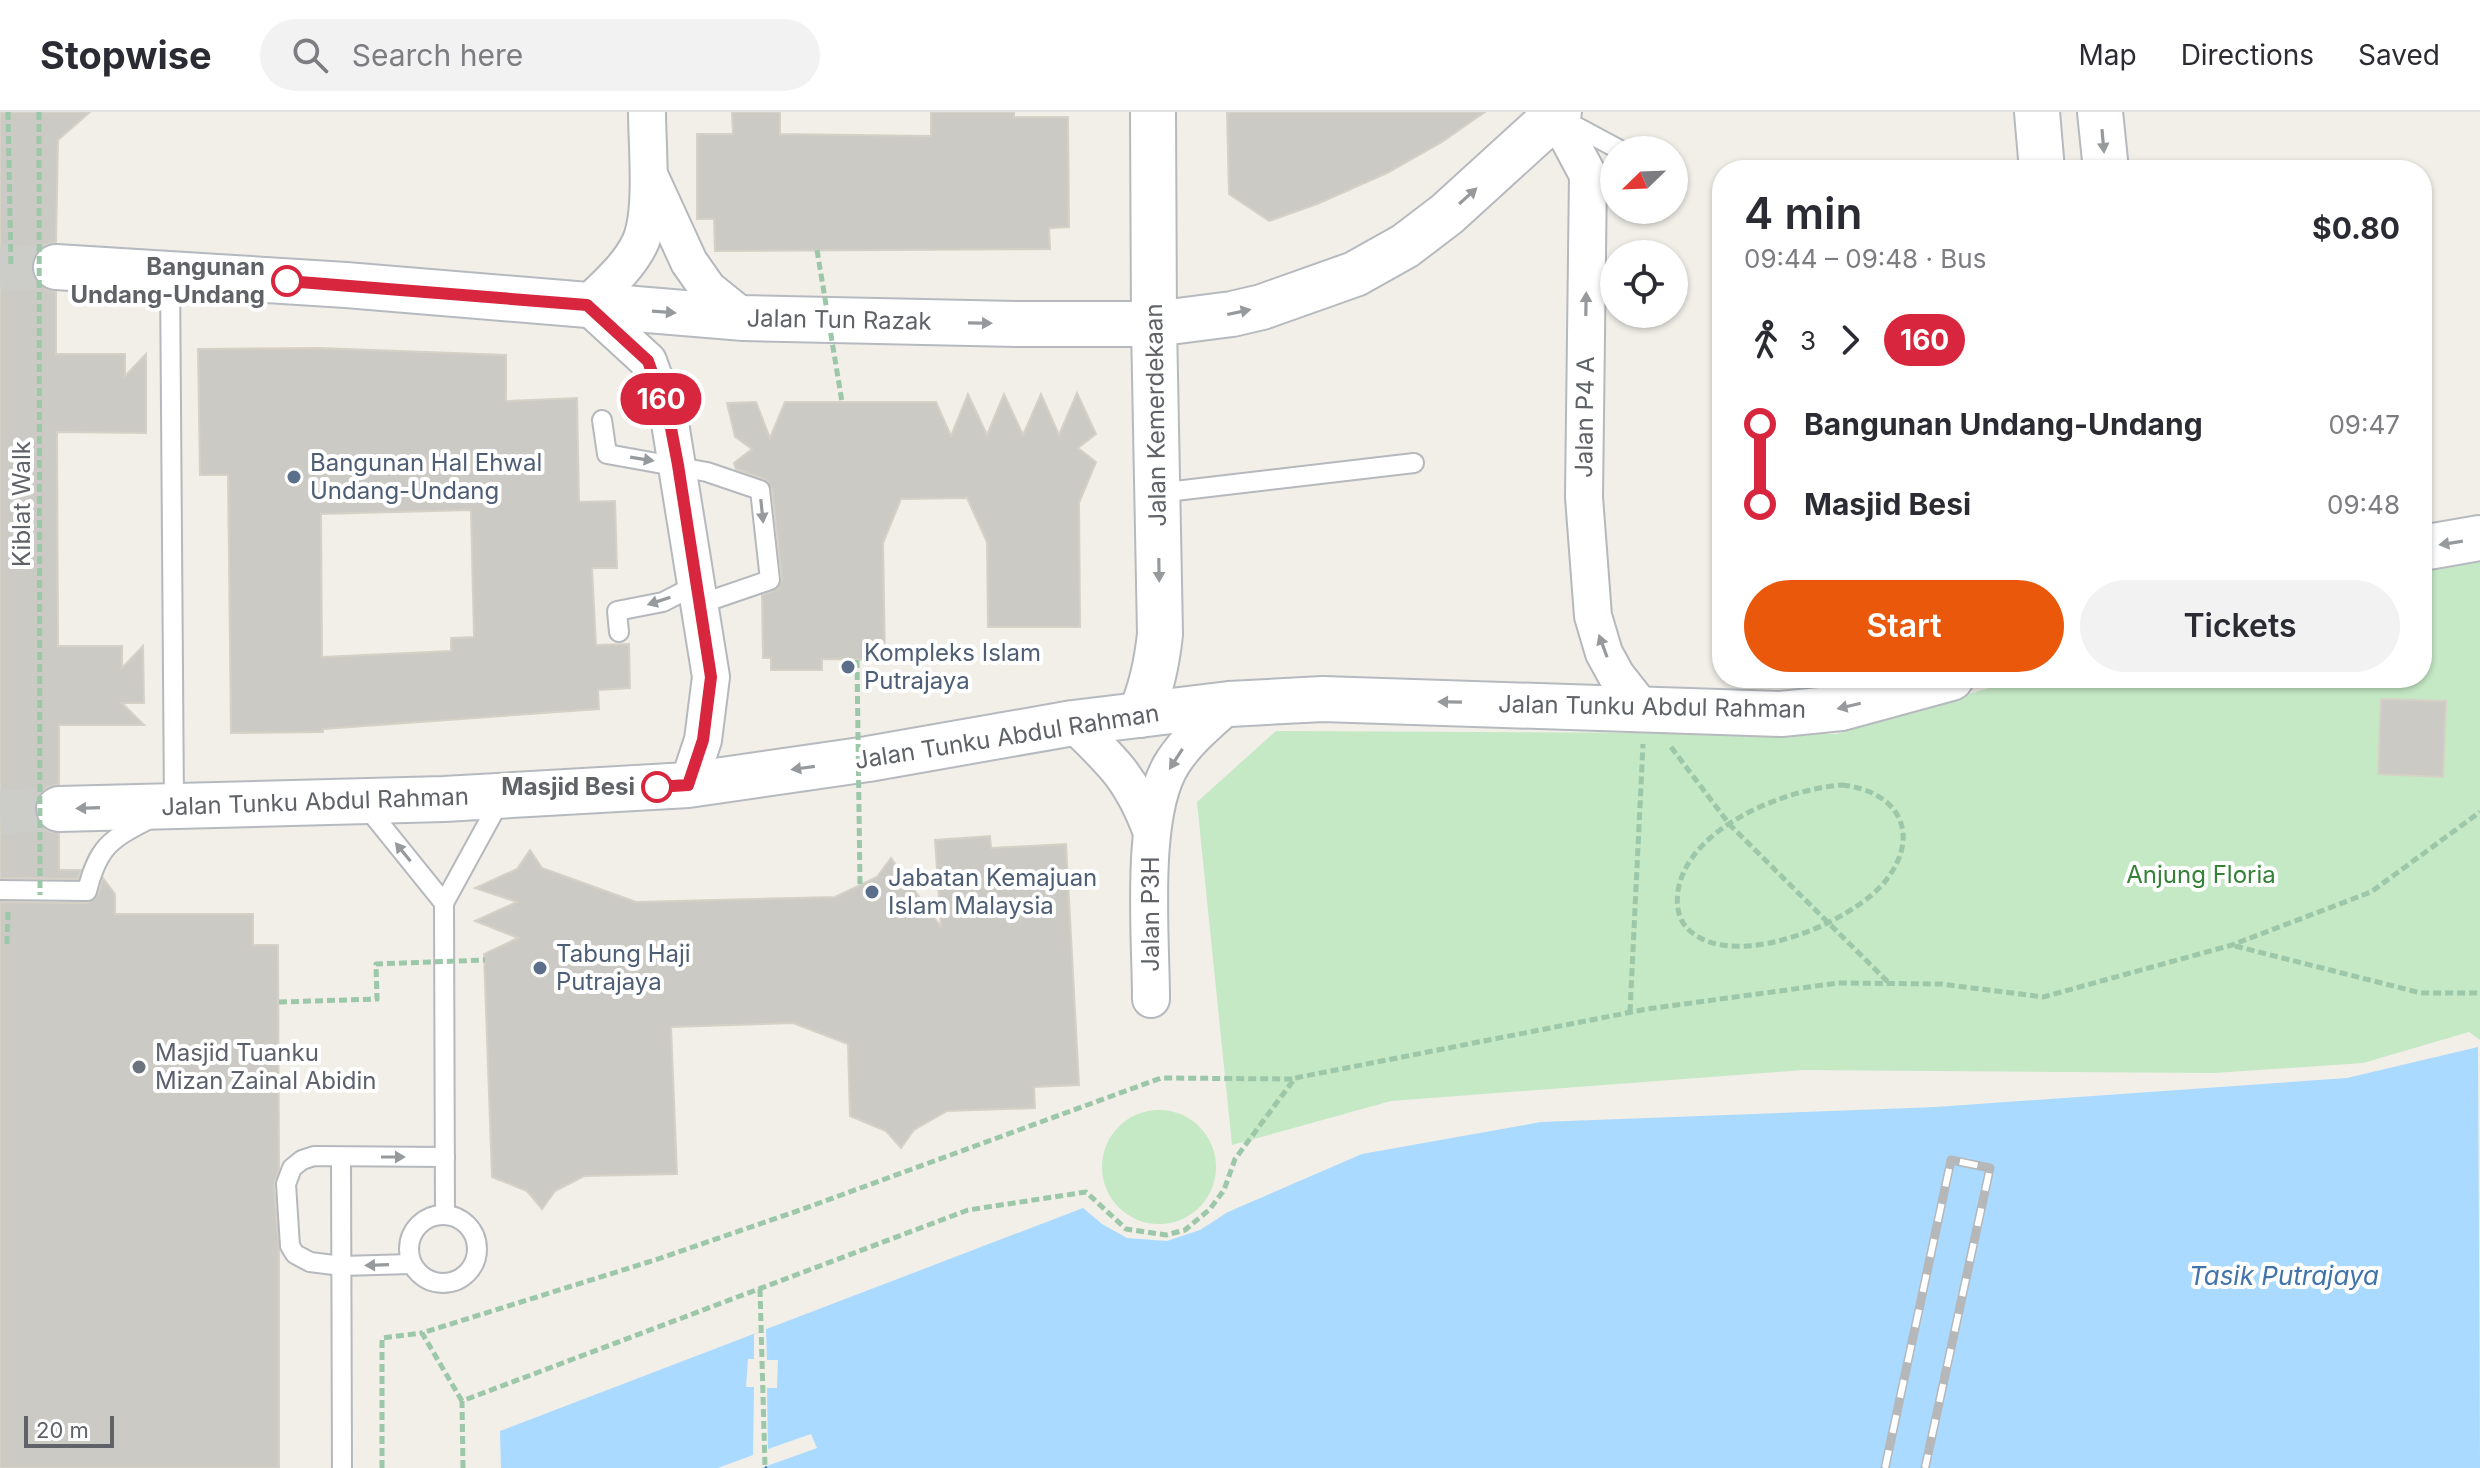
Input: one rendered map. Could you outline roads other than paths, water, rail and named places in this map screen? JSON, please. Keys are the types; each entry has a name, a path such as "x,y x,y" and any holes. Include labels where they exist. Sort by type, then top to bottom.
{"street":[{"path":"647,112 646,220 640,242 624,267 587,305 648,361 670,423 711,677 703,740 688,785"},
{"name":"Jalan Kemerdekaan","path":"1140,715 1150,695 1160,634 1153,112"},
{"path":"2037,112 2041,160"},
{"path":"2100,112 2105,160"},
{"name":"Jalan Tun Razak","path":"56,267 346,285 744,318 1154,324 1262,307 1355,274 1405,246 1447,214 1558,114"},
{"name":"Jalan P4 A","path":"1558,114 1588,175 1584,497 1593,616 1604,653 1616,675 1645,712"},
{"path":"648,170 689,262 708,289 744,318"},
{"path":"2432,546 2480,538"},
{"name":"Jalan Tunku Abdul Rahman","path":"59,809 502,797 688,785 868,759 1073,723 1229,704 1323,699 1494,703 1645,712 1781,714 1841,708 1914,688"},
{"name":"Jalan P3H","path":"1151,999 1151,830 1171,765 1187,743 1229,704"},
{"name":"Jalan P3H","path":"1073,723 1120,769 1138,796 1151,830"}],"lane":[{"path":"1558,114 1600,138"},
{"path":"0,890 87,891 94,862 108,844 139,824 178,806 170,274"},
{"path":"602,420 607,454 678,465 760,490 770,580 617,611 619,632"},
{"path":"1158,493 1414,463"},
{"path":"445,1215 444,903 502,797"},
{"path":"362,801 444,903"},
{"path":"411,1264 342,1266 310,1262 295,1254 290,1246 286,1194 288,1176 302,1160 314,1156 445,1157"},
{"path":"341,1157 342,1468"},
{"path":"445,1215 459,1219 470,1228 476,1242 477,1256 471,1269 460,1279 447,1284 432,1282 420,1276 411,1264 408,1250 410,1236 419,1224 431,1217 445,1215"}],"water":[{"name":"Tasik Putrajaya","path":"2478,1047 2480,1468 501,1468 500,1431 1083,1208 1102,1224 1127,1238 1167,1241 1200,1230 1228,1212 1362,1154 1541,1122 1936,1107 2347,1078"}],"tunnel":[{"path":"0,268 56,267"},
{"path":"0,812 59,809"}],"railway":[{"path":"1885,1468 1951,1160 1990,1168 1925,1468"}],"place":[{"name":"Bangunan Undang-Undang","path":"287,281"},
{"name":"Bangunan Hal Ehwal Undang-Undang","path":"294,477"},
{"name":"Kompleks Islam Putrajaya","path":"848,667"},
{"name":"Masjid Besi","path":"657,787"},
{"name":"Jabatan Kemajuan Islam Malaysia","path":"872,892"},
{"name":"Tabung Haji Putrajaya","path":"540,968"},
{"name":"Masjid Tuanku Mizan Zainal Abidin","path":"139,1067"}],"park label":[{"name":"Anjung Floria","path":"2201,875"}]}
